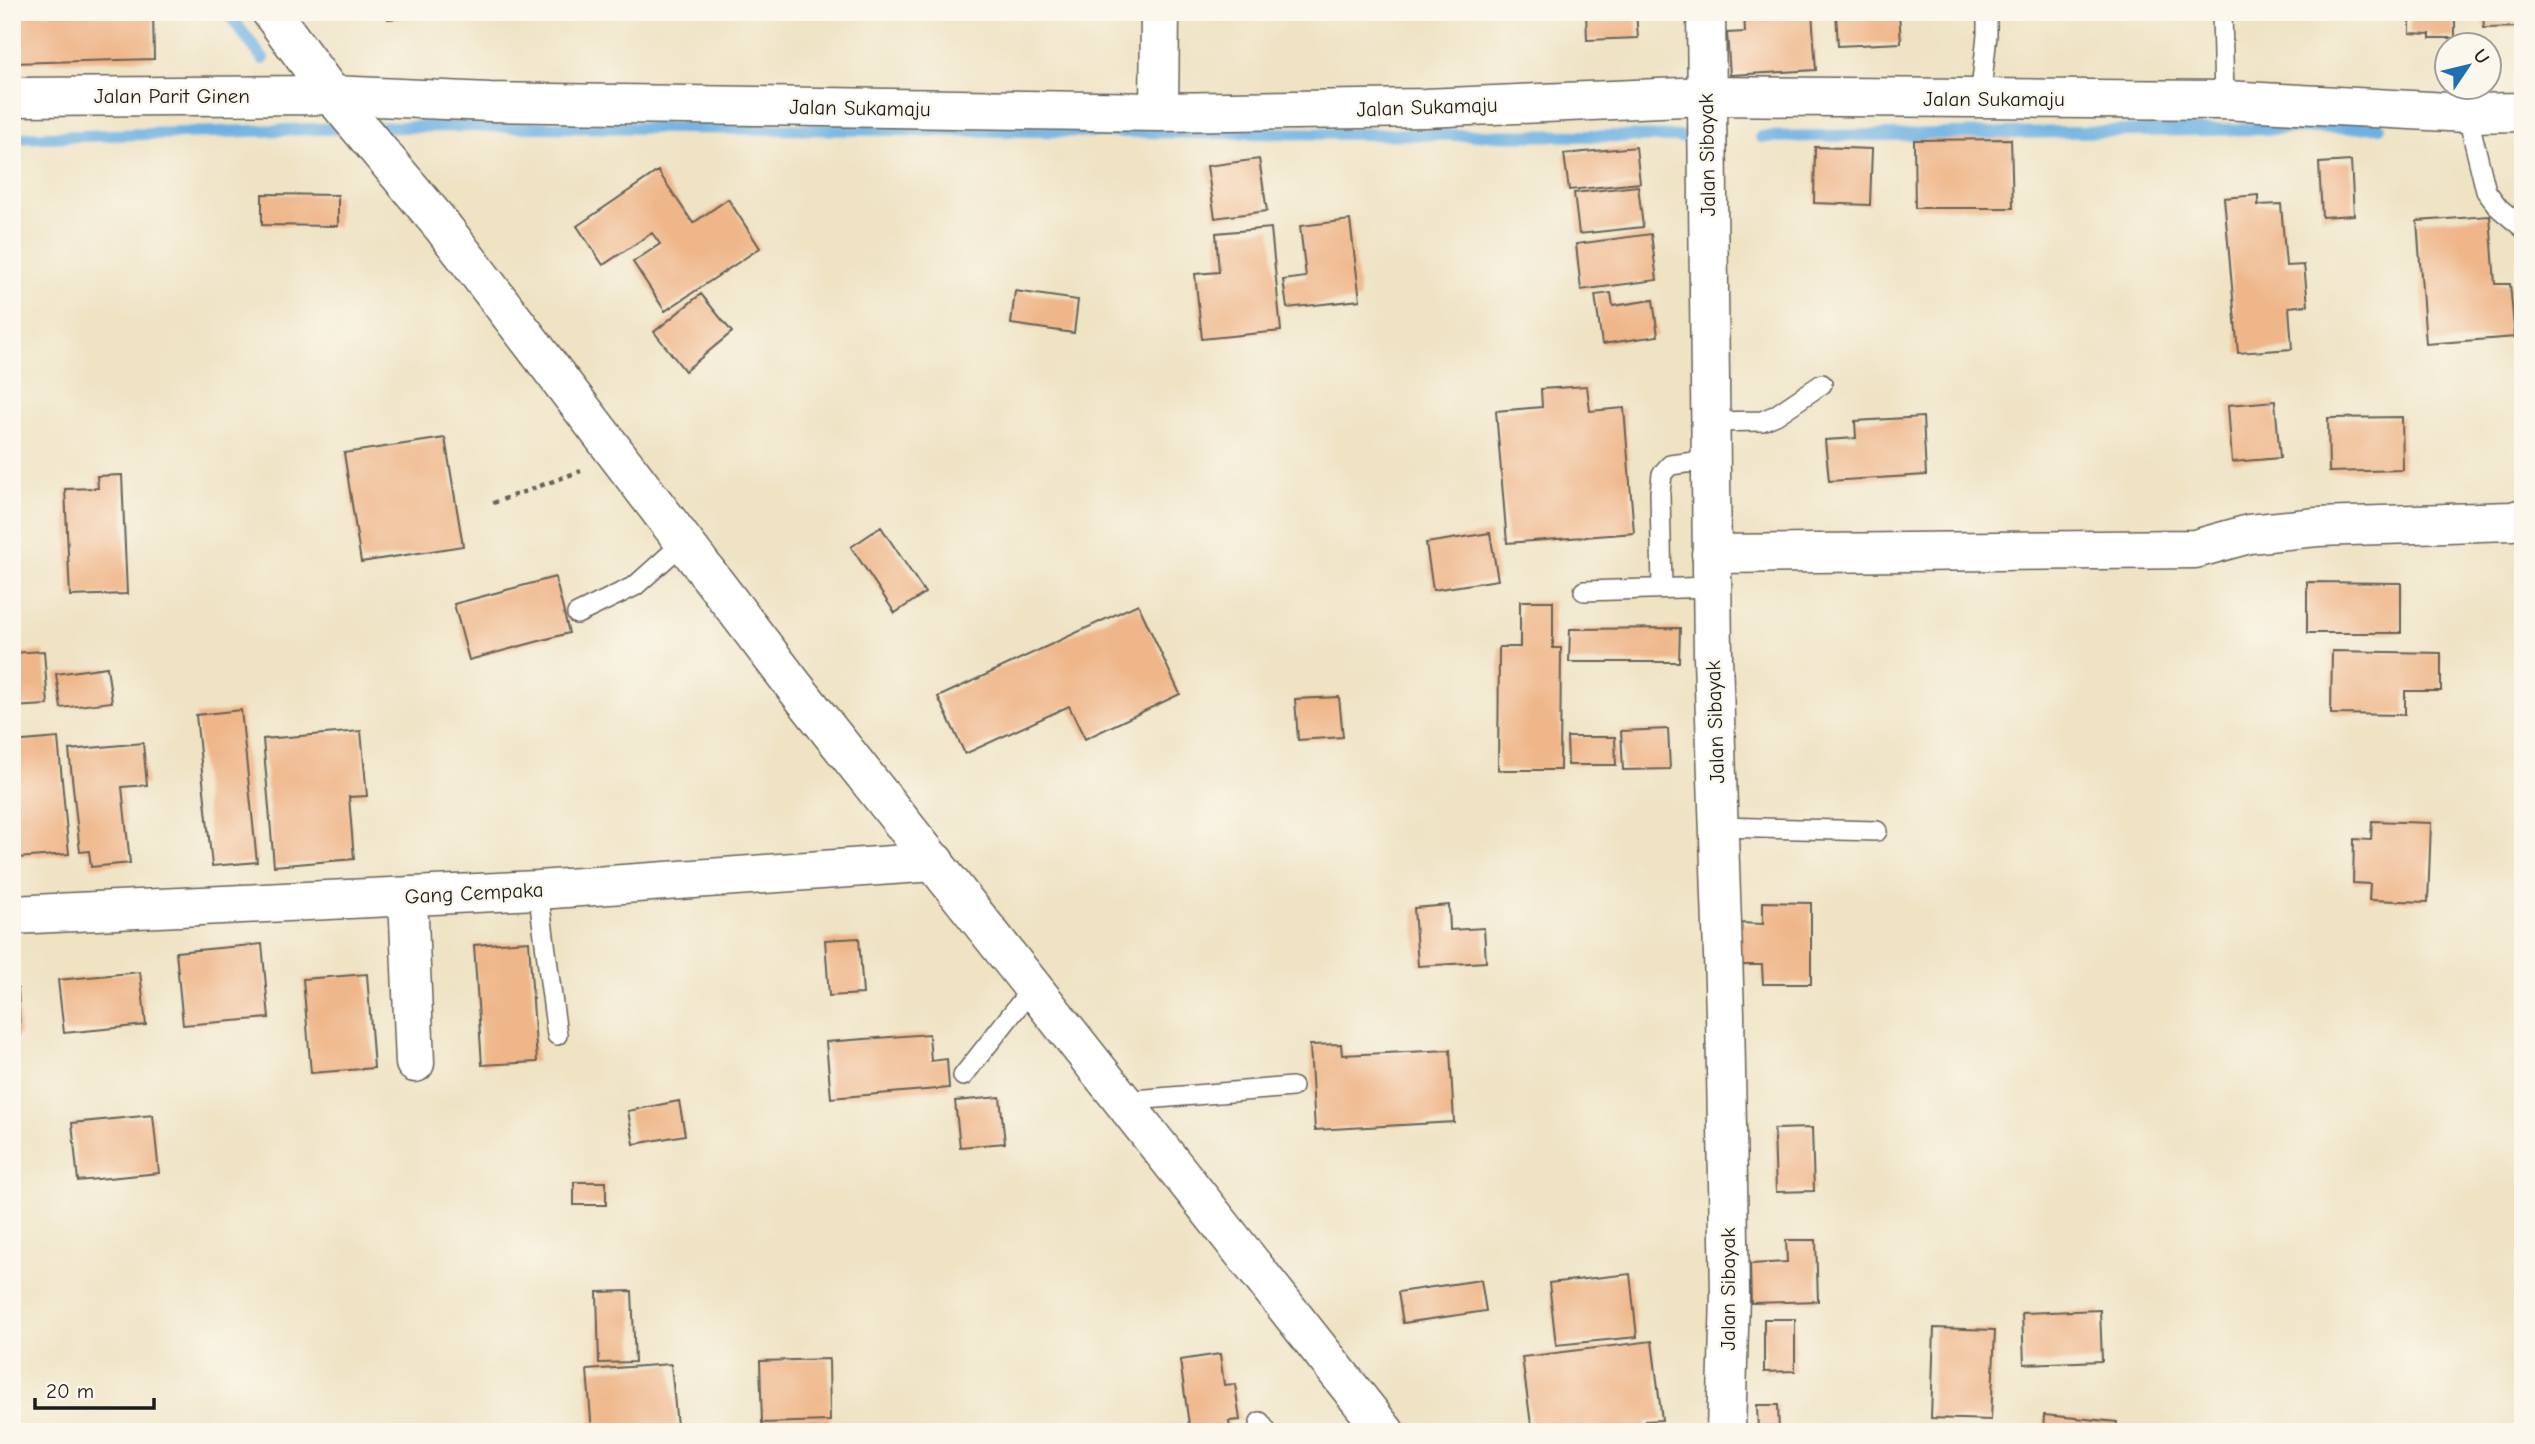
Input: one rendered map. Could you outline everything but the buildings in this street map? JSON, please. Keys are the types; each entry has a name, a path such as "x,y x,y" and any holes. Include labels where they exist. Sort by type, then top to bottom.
{"street":[{"path":"271,12 337,101 442,226 620,457 683,544 1385,1432"},
{"path":"1159,112 1160,12"},
{"name":"Jalan Sibayak","path":"1706,12 1712,570 1730,1295 1726,1432"},
{"name":"Jalan Sukamaju","path":"337,101 1159,112 1425,108 1706,96 2224,100 2471,128 2523,112"},
{"name":"Jalan Parit Ginen","path":"12,97 337,101"},
{"path":"1712,570 2195,549 2249,534 2316,527 2512,521 2523,518"},
{"name":"Gang Cempaka","path":"12,915 538,890 935,862"},
{"path":"408,896 415,1063"}],"lane":[{"path":"1980,100 1987,12"},
{"path":"2222,12 2224,100"},
{"path":"2471,128 2486,191 2499,208 2523,228"},
{"path":"1710,422 1762,421 1776,415 1822,384"},
{"path":"1662,588 1662,474 1670,465 1711,460"},
{"path":"577,614 635,586 683,544"},
{"path":"1584,591 1662,588 1712,570"},
{"path":"1719,827 1877,831"},
{"path":"538,890 557,1035"},
{"path":"963,1076 1033,987"},
{"path":"1122,1101 1292,1087"}],"path":[{"path":"493,503 620,457"}],"waterway":[{"path":"227,12 263,59"},
{"path":"369,128 446,126 1690,137"},
{"path":"1761,137 2380,127"},
{"path":"12,138 351,128"}]}
